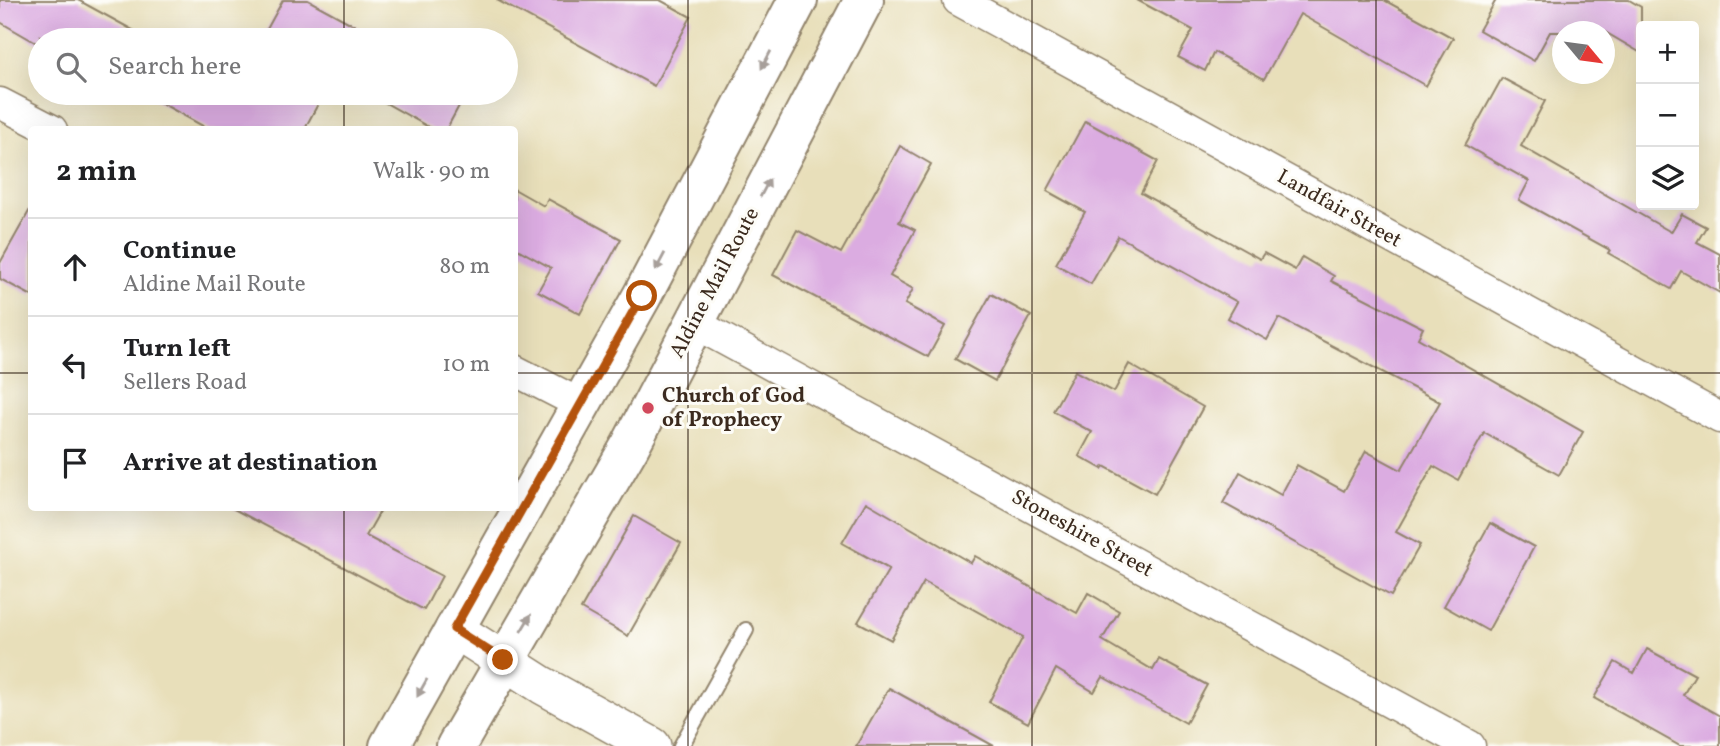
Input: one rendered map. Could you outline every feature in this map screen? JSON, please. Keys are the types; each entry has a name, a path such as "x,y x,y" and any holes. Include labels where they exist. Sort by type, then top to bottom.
{"main road":[{"path":"389,746 582,405 798,0"},
{"name":"Aldine Mail Route","path":"456,746 503,660 630,446 864,0"}],"street":[{"name":"Landfair Street","path":"958,0 1720,418"},
{"path":"0,103 44,126"},
{"name":"Stoneshire Street","path":"694,323 1470,746"},
{"path":"518,372 582,405"},
{"path":"454,629 652,746"}],"lane":[{"path":"681,746 746,630"}],"building":[{"path":"0,0 78,0 129,28 28,28 28,38 0,22"},
{"path":"283,0 308,0 359,28 268,28"},
{"path":"497,0 660,0 691,17 654,86"},
{"path":"1137,0 1384,0 1453,38 1426,86 1300,14 1264,79 1214,52 1205,71 1178,57 1193,30"},
{"path":"1496,0 1629,0 1641,7 1641,21 1636,21 1636,50 1615,38 1615,21 1552,21 1552,32 1534,61 1479,30"},
{"path":"1502,78 1545,101 1521,146 1671,232 1682,214 1706,227 1697,242 1720,254 1720,293 1681,271 1671,289 1608,253 1610,250 1519,200 1529,181 1465,145"},
{"path":"165,105 318,105 306,126 203,126"},
{"path":"389,105 460,105 448,126 427,126"},
{"path":"1085,121 1158,161 1141,193 1260,259 1264,253 1295,270 1302,257 1334,276 1331,281 1423,328 1418,338 1583,432 1559,475 1484,433 1458,480 1433,466 1396,532 1420,545 1391,596 1223,503 1240,472 1281,495 1297,465 1344,491 1366,451 1401,470 1440,402 1279,318 1267,340 1228,318 1237,302 1118,236 1091,284 1056,264 1085,212 1047,191"},
{"path":"900,146 931,164 899,222 915,230 890,276 913,289 905,304 945,326 928,357 773,275 797,230 841,253"},
{"path":"518,191 544,206 548,199 621,239 580,314 538,291 551,268 518,249"},
{"path":"28,213 28,294 0,279 0,263"},
{"path":"991,294 1031,316 995,381 955,359"},
{"path":"1129,364 1203,407 1155,494 1104,466 1102,469 1079,456 1092,432 1053,411 1075,371 1114,392"},
{"path":"866,502 971,563 975,556 1077,613 1088,593 1119,611 1102,640 1153,670 1159,659 1207,685 1186,723 1103,677 1094,692 1056,669 1028,723 989,702 1023,637 924,582 891,640 858,622 889,569 842,543"},
{"path":"238,511 380,511 366,536 442,576 424,610"},
{"path":"634,516 681,543 628,636 581,609"},
{"path":"1490,523 1534,547 1488,631 1444,606"},
{"path":"1647,649 1695,675 1683,695 1720,716 1720,746 1680,746 1594,698 1615,662 1634,673"},
{"path":"889,688 994,746 856,746"}],"place":[{"name":"Church of God of Prophecy","path":"648,408"}],"route":[{"path":"503,660 454,629 642,296"}]}
